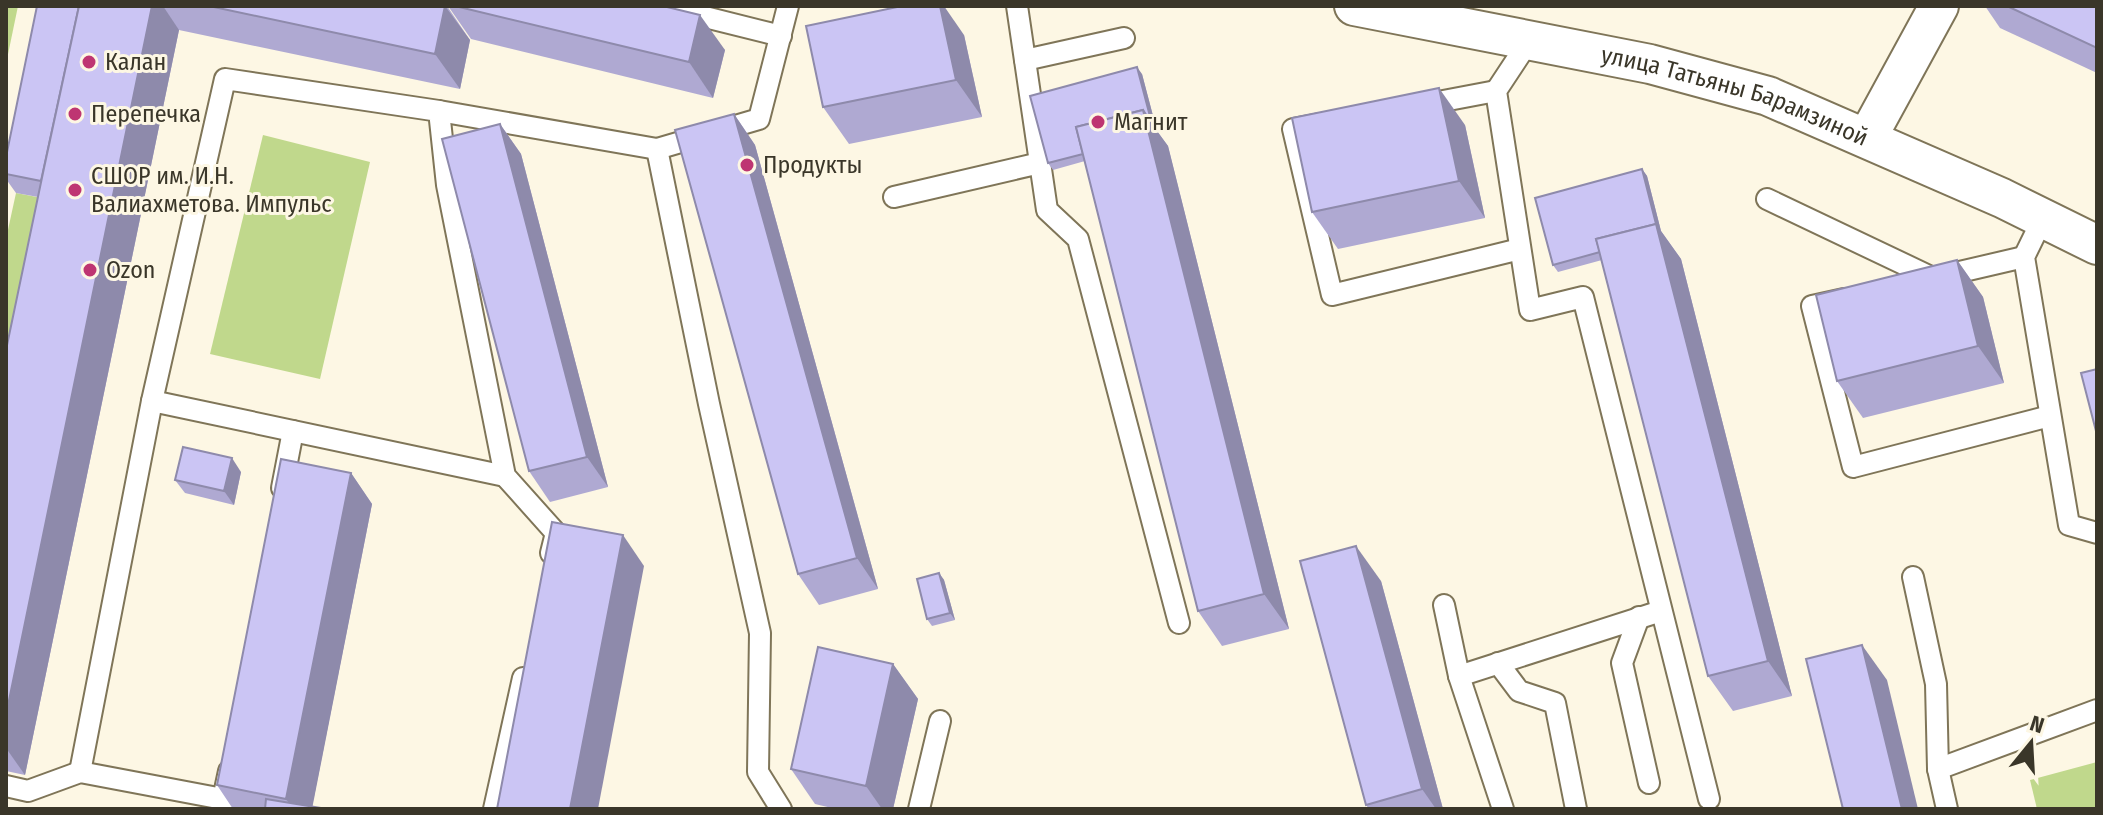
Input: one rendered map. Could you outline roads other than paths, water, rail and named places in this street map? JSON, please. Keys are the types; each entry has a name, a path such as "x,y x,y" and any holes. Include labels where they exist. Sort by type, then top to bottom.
{"street":[{"name":"улица Татьяны Барамзиной","path":"1354,6 1650,64 1768,96 1867,138 2097,245"},
{"path":"1867,138 1939,6"}],"lane":[{"path":"661,6 781,36"},
{"path":"80,772 152,401 225,79 439,111 657,149 759,119 788,6"},
{"path":"1017,6 1047,210 1078,239 1179,623"},
{"path":"1025,60 1124,38"},
{"path":"1529,41 1496,91 1530,310 1583,297 1709,799"},
{"path":"1402,108 1496,91"},
{"path":"439,111 447,185 505,476 556,533 545,579"},
{"path":"1340,120 1293,129 1332,295 1520,249"},
{"path":"657,149 760,633 758,772 781,809"},
{"path":"894,197 1040,163"},
{"path":"1767,199 1933,278"},
{"path":"2043,218 2024,257 2050,416 2069,525 2097,533"},
{"path":"1903,285 2024,257"},
{"path":"1858,296 1812,306 1853,467 2050,416"},
{"path":"152,401 505,476"},
{"path":"278,507 293,431"},
{"path":"1913,577 1936,684 1938,769 1947,809"},
{"path":"1444,605 1459,676 1503,809"},
{"path":"1459,676 1661,611"},
{"path":"1639,617 1622,663 1649,783"},
{"path":"494,809 528,656"},
{"path":"1498,663 1519,691 1555,703 1576,809"},
{"path":"1938,769 2097,710"},
{"path":"919,809 940,721"},
{"path":"6,786 26,800 80,772 226,804 232,753"}],"place":[{"name":"Калан","path":"89,62"},
{"name":"Перепечка","path":"75,114"},
{"name":"Магнит","path":"1098,122"},
{"name":"Продукты","path":"747,165"},
{"name":"СШОР им. И.Н. Валиахметова. Импульс","path":"75,190"},
{"name":"Ozon","path":"90,270"}]}
